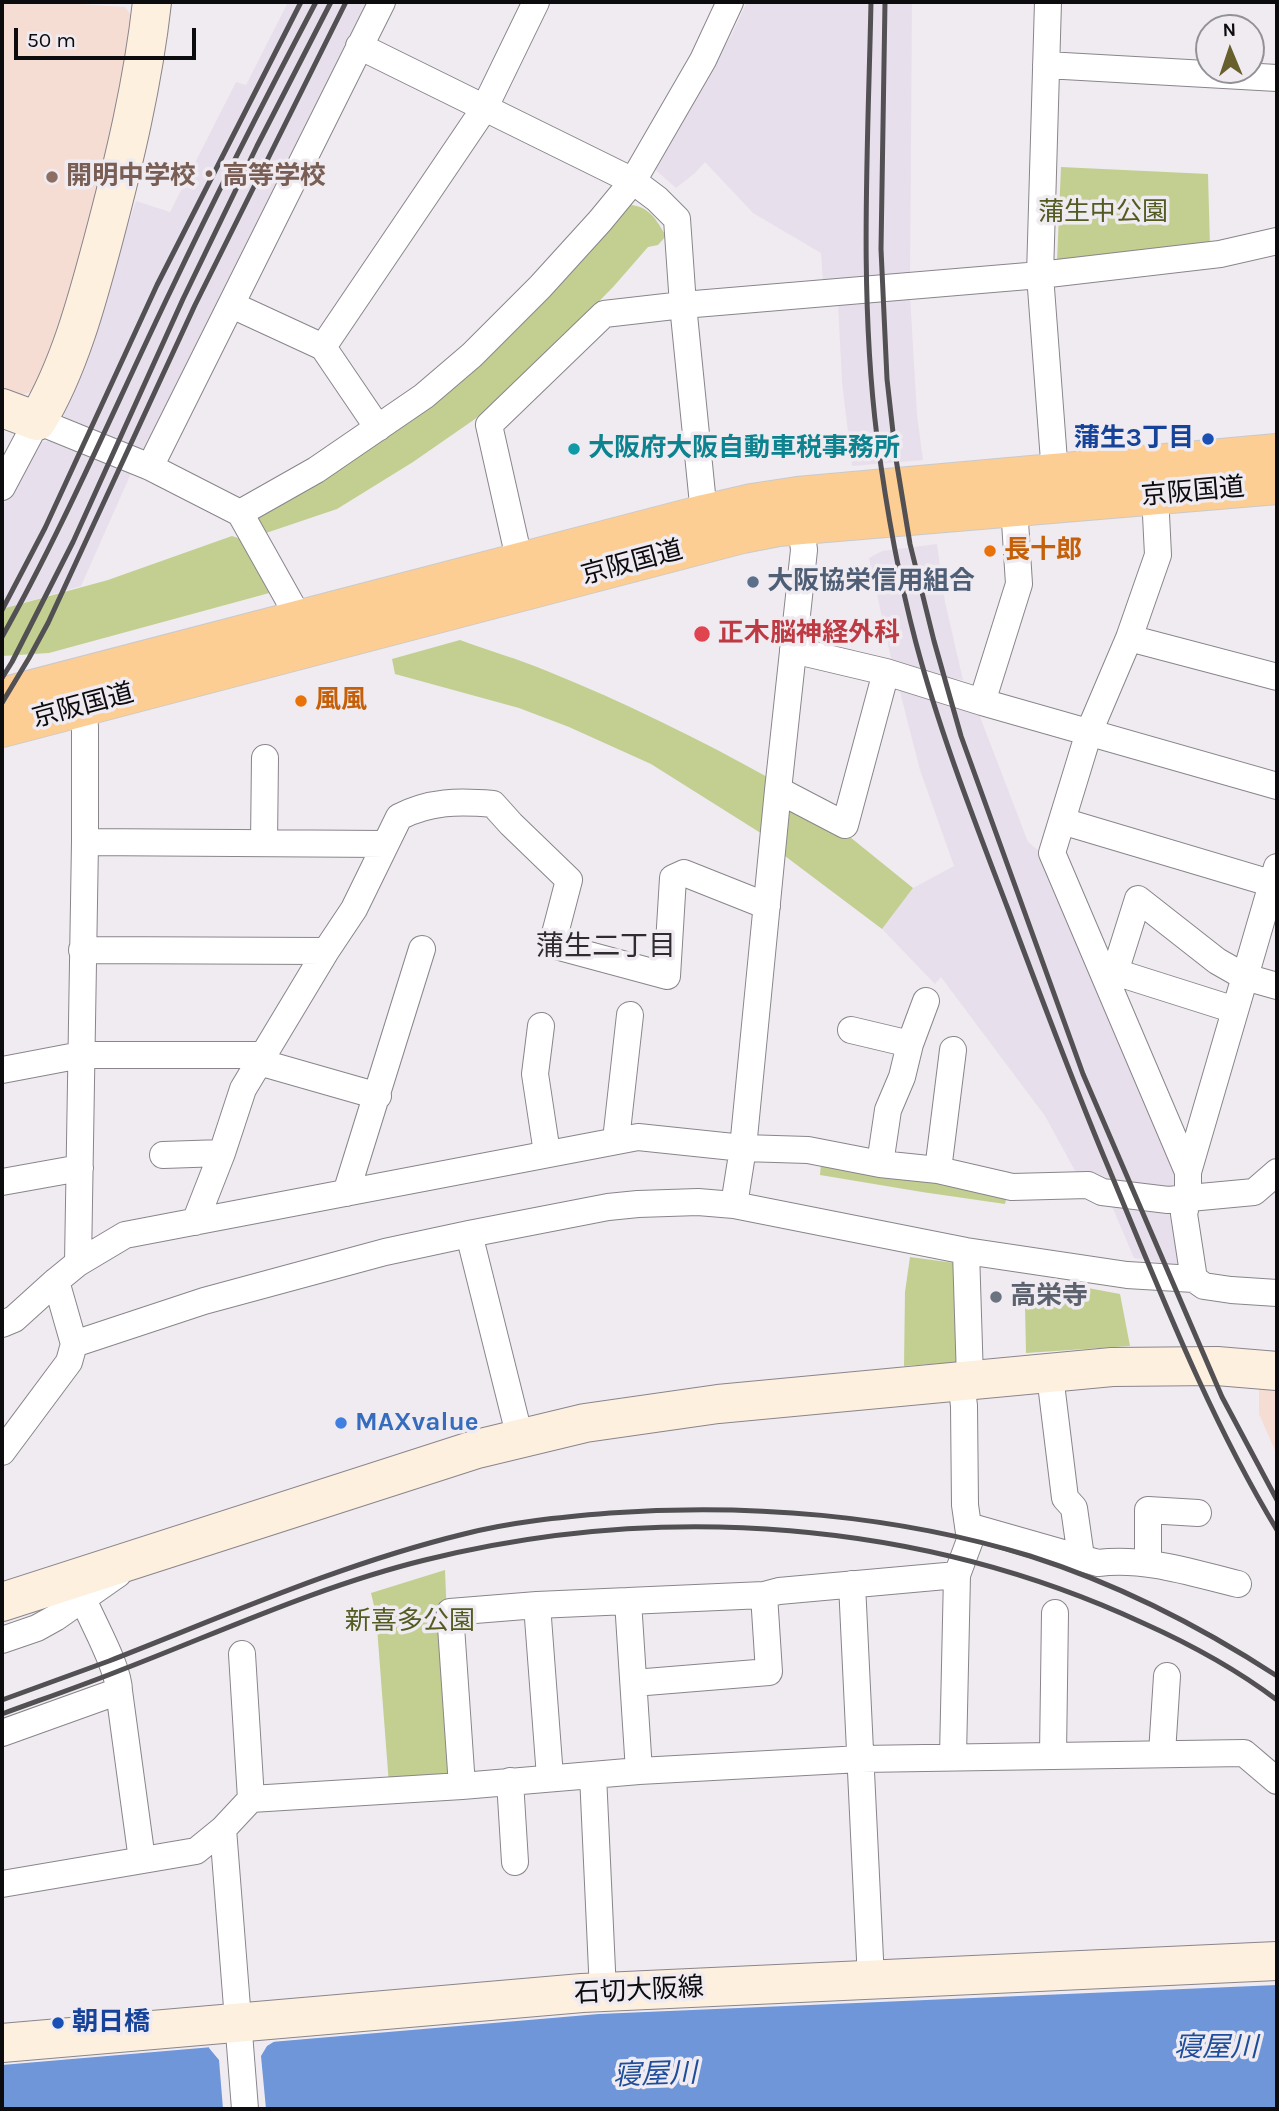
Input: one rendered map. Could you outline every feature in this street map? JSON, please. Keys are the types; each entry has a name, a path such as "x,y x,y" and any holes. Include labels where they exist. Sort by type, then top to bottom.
{"highway":[{"name":"京阪国道","path":"3,721 83,706 742,534 799,510 1055,474 1277,453"},
{"name":"京阪国道","path":"3,721 300,620 752,503 799,510 1014,506 1277,485"}],"street":[{"path":"2,487 47,404 87,301 132,124 152,2"},
{"path":"150,467 382,2"},
{"path":"323,347 484,109 536,2"},
{"path":"240,513 316,470 424,396 471,355 540,287 632,181 703,60 730,2"},
{"path":"1048,2 1040,275 1055,474"},
{"path":"359,46 632,181 657,199 677,219 704,514"},
{"path":"1046,65 1277,78"},
{"path":"520,563 489,425 604,314 1040,275 1220,254 1277,241"},
{"path":"232,305 323,347 378,428"},
{"path":"2,408 150,467 240,513 300,620"},
{"path":"1155,495 1158,555 1129,638 1089,732 1052,853 1110,973 1188,1185"},
{"path":"982,702 1019,584 1014,506"},
{"path":"734,1205 743,1148 804,550 799,510"},
{"path":"1129,638 1277,677"},
{"path":"793,650 886,672 1277,786"},
{"path":"778,790 845,825 886,672"},
{"path":"78,1263 85,842 83,706"},
{"path":"264,843 265,758"},
{"path":"195,1222 243,1089 354,909 399,817 414,809 434,804 493,804 569,880 552,945 667,976 673,878 684,873 767,906"},
{"path":"1062,821 1276,879 1235,1010 1188,1185 1184,1214 1194,1279"},
{"path":"85,842 386,844"},
{"path":"1110,973 1138,899 1217,961 1245,977 1277,986"},
{"path":"346,1193 422,949"},
{"path":"82,950 326,951"},
{"path":"1110,973 1235,1010"},
{"path":"880,1164 888,1110 902,1077 910,1044 926,1001"},
{"path":"616,1140 630,1015"},
{"path":"541,1026 536,1074 547,1153"},
{"path":"851,1030 910,1044"},
{"path":"938,1170 953,1050"},
{"path":"2,1070 81,1055 261,1058 377,1096"},
{"path":"2,1324 14,1319 78,1263 125,1235 638,1136 743,1148 808,1150 880,1164 938,1170 1012,1187 1088,1185 1102,1192 1168,1199 1188,1185 1254,1192 1277,1172"},
{"path":"163,1155 222,1153"},
{"path":"2,1182 80,1168"},
{"path":"74,1343 204,1301 385,1252 608,1207 638,1204 698,1202 734,1205 966,1251 1127,1275 1194,1279 1204,1286 1231,1290 1277,1293"},
{"path":"469,1234 520,1438"},
{"path":"953,1756 957,1575 970,1541 965,1504 966,1251"},
{"path":"2,1452 69,1362 74,1343 55,1281"},
{"path":"2,1602 477,1450 586,1423 672,1409 1112,1367 1217,1366 1277,1371"},
{"path":"1052,1392 1065,1498 1074,1508 1081,1557"},
{"path":"1148,1563 1148,1510 1198,1513"},
{"path":"968,1525 1098,1563 1148,1563 1238,1584"},
{"path":"2,1640 37,1628 55,1618 145,1555"},
{"path":"462,1786 450,1612 537,1605 764,1595 779,1591 957,1575"},
{"path":"852,1584 871,1980"},
{"path":"634,1683 769,1672 764,1595"},
{"path":"628,1601 639,1771"},
{"path":"537,1605 550,1777"},
{"path":"88,1610 119,1683 142,1860"},
{"path":"1053,1754 1055,1613"},
{"path":"242,1654 251,1800"},
{"path":"1162,1753 1167,1676"},
{"path":"2,1733 119,1690"},
{"path":"2,1884 196,1851 223,1829 251,1800 639,1771 861,1759 1053,1754 1244,1753 1277,1782"},
{"path":"593,1775 603,1992"},
{"path":"510,1781 515,1862"},
{"path":"223,1829 245,2109"},
{"name":"石切大阪線","path":"2,2043 239,2032 276,2018 603,1992 1277,1961"}],"shaded area":[{"name":"開明中学校・高等学校","path":"2,2 125,7 134,19 109,153 55,340 35,390 22,395 2,388"},
{"path":"288,2 372,2 145,454 140,453 81,586 2,609 2,508 36,442 65,440 73,425 64,416 63,404 85,356 136,201 170,212 236,82 246,85"},
{"path":"747,2 912,2 910,275 823,282 821,253 753,213 705,162 676,188 651,166 732,34"},
{"path":"910,296 917,415 923,460 852,466 842,382 838,304"},
{"path":"937,544 945,602 963,680 893,667 869,558 882,551"},
{"path":"898,684 977,709 1028,842 1040,852 1181,1180 1166,1192 1176,1215 1180,1262 1175,1265 1134,1258 1111,1204 1079,1178 1045,1116 941,977 935,984 882,929 913,888 954,866 920,770"},
{"path":"1259,1389 1277,1391 1277,1455 1259,1414"}],"green space":[{"name":"蒲生中公園","path":"1061,167 1208,174 1210,247 1057,261"},
{"path":"625,204 640,207 650,213 666,236 658,245 648,247 614,286 523,379 475,419 413,462 337,509 263,534 255,511 319,475"},
{"path":"232,536 241,539 273,592 49,653 2,656 2,609 108,580"},
{"path":"460,640 604,695 689,735 771,779 767,837 651,764 569,727 519,708 395,674 392,659"},
{"path":"789,806 850,837 913,888 882,929 781,853"},
{"path":"821,1163 1008,1191 1005,1204 922,1192 820,1175"},
{"path":"910,1257 962,1264 961,1362 904,1366 905,1292"},
{"path":"1040,1279 1120,1294 1130,1346 1026,1353 1025,1306 1034,1305"},
{"name":"新喜多公園","path":"445,1570 453,1768 444,1779 389,1785 376,1614 371,1593"}],"water":[{"name":"寝屋川","path":"1277,1985 1277,2109 2,2109 2,2065 599,2014"}],"pier":[{"name":"朝日橋","path":"280,2038 267,2046 261,2056 266,2109 223,2109 219,2060 209,2048 209,2043"}],"railway":[{"path":"2,610 45,528 157,285 301,2"},
{"path":"2,637 68,509 206,217 316,2"},
{"path":"2,678 73,542 183,299 331,2"},
{"path":"2,703 48,623 195,305 346,2"},
{"path":"871,2 866,219 871,383 889,515 916,643 959,777 1091,1126 1205,1394 1251,1486 1277,1530"},
{"path":"885,2 881,249 887,379 896,459 910,544 934,641 961,736 1083,1074 1222,1397 1277,1500"},
{"path":"2,1700 285,1591 418,1546 518,1523 662,1510 769,1511 822,1515 979,1542 1063,1567 1127,1593 1188,1623 1277,1676"},
{"path":"2,1714 102,1678 269,1611 346,1583 425,1560 515,1542 606,1530 698,1527 790,1531 881,1542 971,1561 1058,1588 1143,1623 1212,1658 1277,1700"}],"place":[{"name":"開明中学校・高等学校","path":"52,177"},
{"name":"蒲生3丁目","path":"1208,439"},
{"name":"大阪府大阪自動車税事務所","path":"574,449"},
{"name":"長十郎","path":"990,551"},
{"name":"大阪協栄信用組合","path":"753,582"},
{"name":"正木脳神経外科","path":"702,634"},
{"name":"風風","path":"301,701"},
{"name":"高栄寺","path":"996,1297"},
{"name":"MAXvalue","path":"341,1423"},
{"name":"朝日橋","path":"58,2023"}],"district":[{"name":"蒲生二丁目","path":"606,947"}]}
